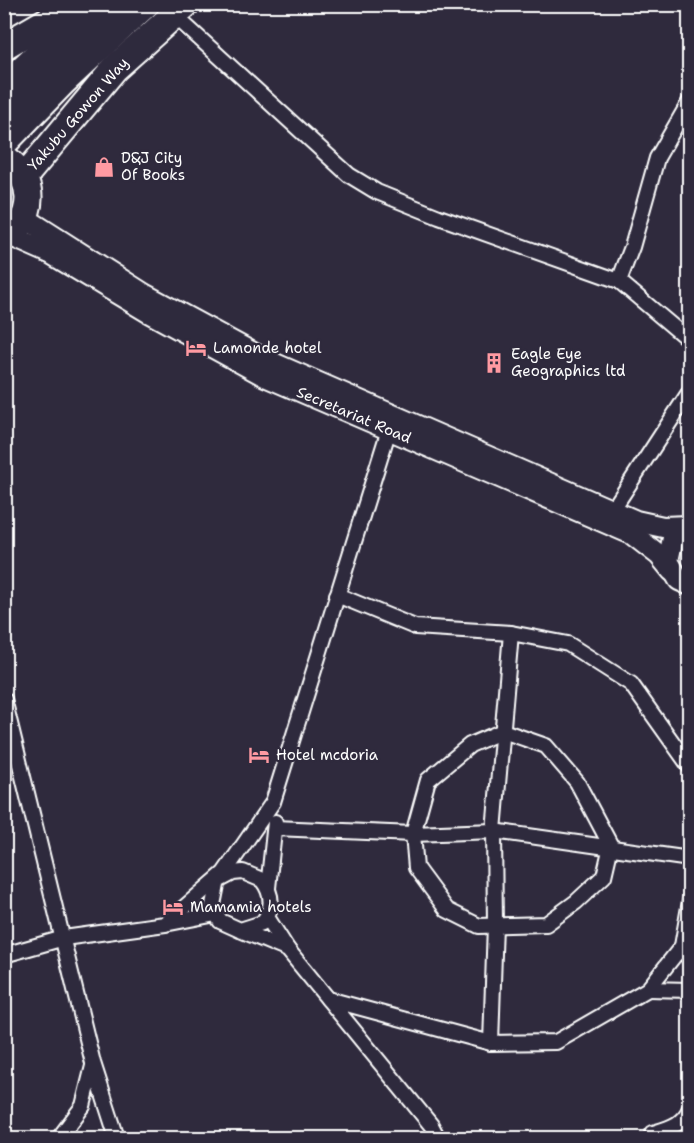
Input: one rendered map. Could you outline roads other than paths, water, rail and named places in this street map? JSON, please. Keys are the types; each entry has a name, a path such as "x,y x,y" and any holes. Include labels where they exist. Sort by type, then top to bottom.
{"highway":[{"path":"4,46 47,21 69,4"},
{"path":"4,86 92,4"},
{"path":"4,143 115,4"},
{"path":"4,115 146,4"},
{"name":"Yakubu Gowon Way","path":"24,177 115,68 180,10"},
{"path":"4,157 24,177 29,204 24,233"}],"street":[{"path":"180,10 349,175 377,192 618,281 690,342"},
{"path":"618,281 632,247 657,158 690,101"},
{"name":"Secretariat Road","path":"24,233 226,356 303,393 391,423 614,509 636,521 650,524 689,525"},
{"path":"614,509 690,392"},
{"path":"288,950 226,926 216,914 213,905 216,882 273,802 391,423"},
{"name":"Secretariat Road","path":"391,423 632,534 659,555 672,571 690,585"},
{"path":"672,571 668,561 668,549 672,538 689,525"},
{"path":"337,595 415,627 510,633 568,644 631,684 690,768"},
{"path":"491,1043 495,924 494,831 510,633"},
{"path":"4,699 93,1063 117,1138"},
{"path":"503,731 546,746 577,782 611,846 604,876 576,902 546,924 479,926 447,910 416,868 413,834 428,780 470,745 503,731"},
{"path":"240,930 255,927 267,917 271,898 268,888 275,828 273,802"},
{"path":"275,828 413,834 494,831 690,859"},
{"path":"165,924 216,882 233,873 254,874 268,888"},
{"path":"328,999 491,1043 555,1042 648,989 682,946 690,901"},
{"path":"4,954 64,938 165,924 216,914"},
{"path":"267,917 288,950 431,1125 438,1138"},
{"path":"682,946 690,960"},
{"path":"648,989 690,990"},
{"path":"59,1138 83,1106 93,1063"},
{"path":"653,1133 674,1126 686,1118 690,1108"}],"place":[{"name":"D&J City Of Books","path":"104,167"},
{"name":"Lamonde hotel","path":"196,348"},
{"name":"Eagle Eye Geographics ltd","path":"494,363"},
{"name":"Hotel mcdoria","path":"259,755"},
{"name":"Mamamia hotels","path":"173,907"}]}
